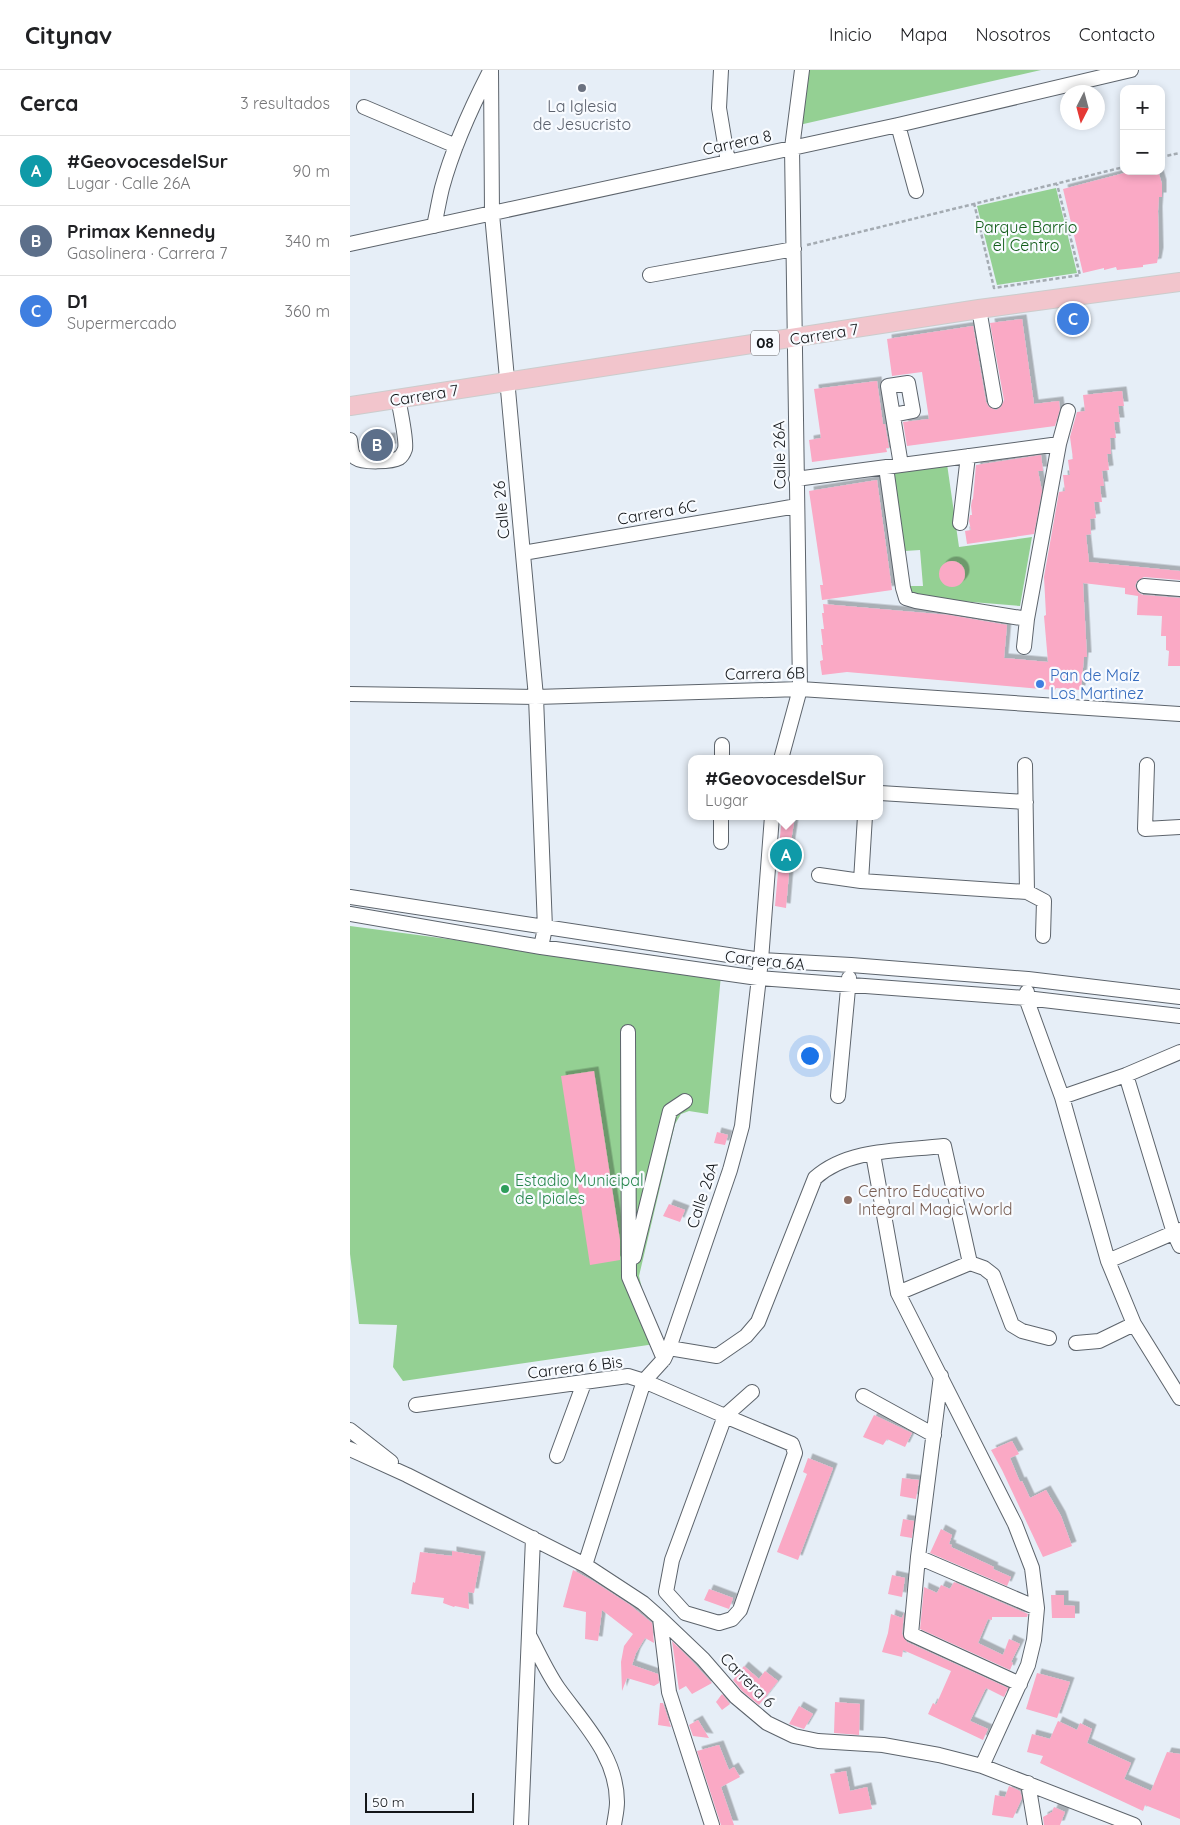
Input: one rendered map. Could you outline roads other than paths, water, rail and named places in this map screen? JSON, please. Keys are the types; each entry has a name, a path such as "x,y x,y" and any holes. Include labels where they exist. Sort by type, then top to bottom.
{"main road":[{"name":"Carrera 7","path":"350,406 979,309 1180,282"}],"street":[{"path":"434,226 442,188 456,146 470,111 491,70"},
{"name":"Calle 26","path":"491,70 492,214 536,698 545,928 541,948"},
{"path":"721,70 719,108 728,162"},
{"name":"Calle 26A","path":"782,755 800,689 792,148 802,70"},
{"name":"Carrera 8","path":"350,244 898,125 1131,70"},
{"path":"364,107 456,146"},
{"path":"898,125 916,191"},
{"path":"650,275 794,249"},
{"path":"979,309 994,401"},
{"path":"350,440 353,455 363,461 397,459 402,456 406,448 398,398"},
{"path":"1024,647 1026,619 1059,444 1068,411"},
{"path":"893,414 901,465"},
{"path":"796,479 1059,444"},
{"path":"960,523 968,456"},
{"path":"886,467 906,598 1026,619"},
{"name":"Carrera 6C","path":"523,553 797,506"},
{"path":"1144,586 1180,588"},
{"name":"Carrera 6B","path":"350,694 536,698 800,689 1180,714"},
{"path":"1025,764 1027,892"},
{"path":"1147,765 1145,829 1180,827"},
{"path":"883,793 1026,802"},
{"path":"721,820 721,842"},
{"name":"Calle 26A","path":"585,1565 644,1381 666,1354 730,1170 742,1126 761,960 772,820"},
{"path":"861,881 865,820"},
{"path":"818,875 861,881 1027,892 1044,901 1044,936"},
{"name":"Carrera 6A","path":"350,897 761,960 1028,979 1180,997"},
{"name":"Carrera 6A","path":"350,914 541,948 758,978 1026,998 1180,1016"},
{"path":"838,1096 851,965"},
{"path":"1028,979 1026,998 1062,1097 1108,1261 1134,1324 1180,1398"},
{"path":"628,1032 629,1277 666,1354 717,1356 746,1336 758,1322 815,1178 826,1169 842,1161 873,1154 944,1146 970,1262"},
{"path":"1062,1097 1126,1075 1180,1052"},
{"path":"1126,1075 1177,1231 1180,1246"},
{"path":"629,1277 670,1111 685,1100"},
{"path":"873,1154 898,1293 1015,1524 1032,1568 1037,1608 1034,1640 1028,1665 982,1766"},
{"path":"1108,1261 1177,1231"},
{"path":"898,1293 970,1262 984,1268 993,1275 1012,1325 1022,1332 1049,1338"},
{"path":"1076,1344 1099,1341 1134,1324"},
{"name":"Carrera 6 Bis","path":"416,1406 628,1376 644,1381 792,1444 795,1453 740,1610 732,1619 719,1622 686,1613 666,1592 672,1560 726,1416"},
{"path":"941,1376 918,1556 911,1634 1020,1684"},
{"path":"557,1456 584,1382"},
{"path":"726,1416 752,1392"},
{"path":"863,1396 934,1435"},
{"path":"350,1429 407,1475"},
{"path":"350,1449 407,1475 585,1565"},
{"path":"521,1825 533,1538"},
{"path":"918,1556 1037,1608"},
{"name":"Carrera 6","path":"585,1565 643,1603 703,1658 736,1697 767,1723 794,1736 818,1741 883,1745 939,1755 982,1766 1028,1782 1134,1825"},
{"path":"660,1618 669,1692 712,1825"},
{"path":"529,1637 557,1685 605,1753 613,1776 617,1802 614,1825"},
{"path":"1028,1782 1034,1825"}],"place":[{"name":"La Iglesia de Jesucristo","path":"582,88"},
{"name":"D1","path":"1073,319"},
{"name":"Primax Kennedy","path":"377,445"},
{"name":"Pan de Maíz Los Martinez","path":"1040,684"},
{"name":"#GeovocesdelSur","path":"786,855"},
{"name":"Estadio Municipal de Ipiales","path":"505,1189"},
{"name":"Centro Educativo Integral Magic World","path":"848,1200"}],"park label":[{"name":"Parque Barrio el Centro","path":"1026,236"}]}
